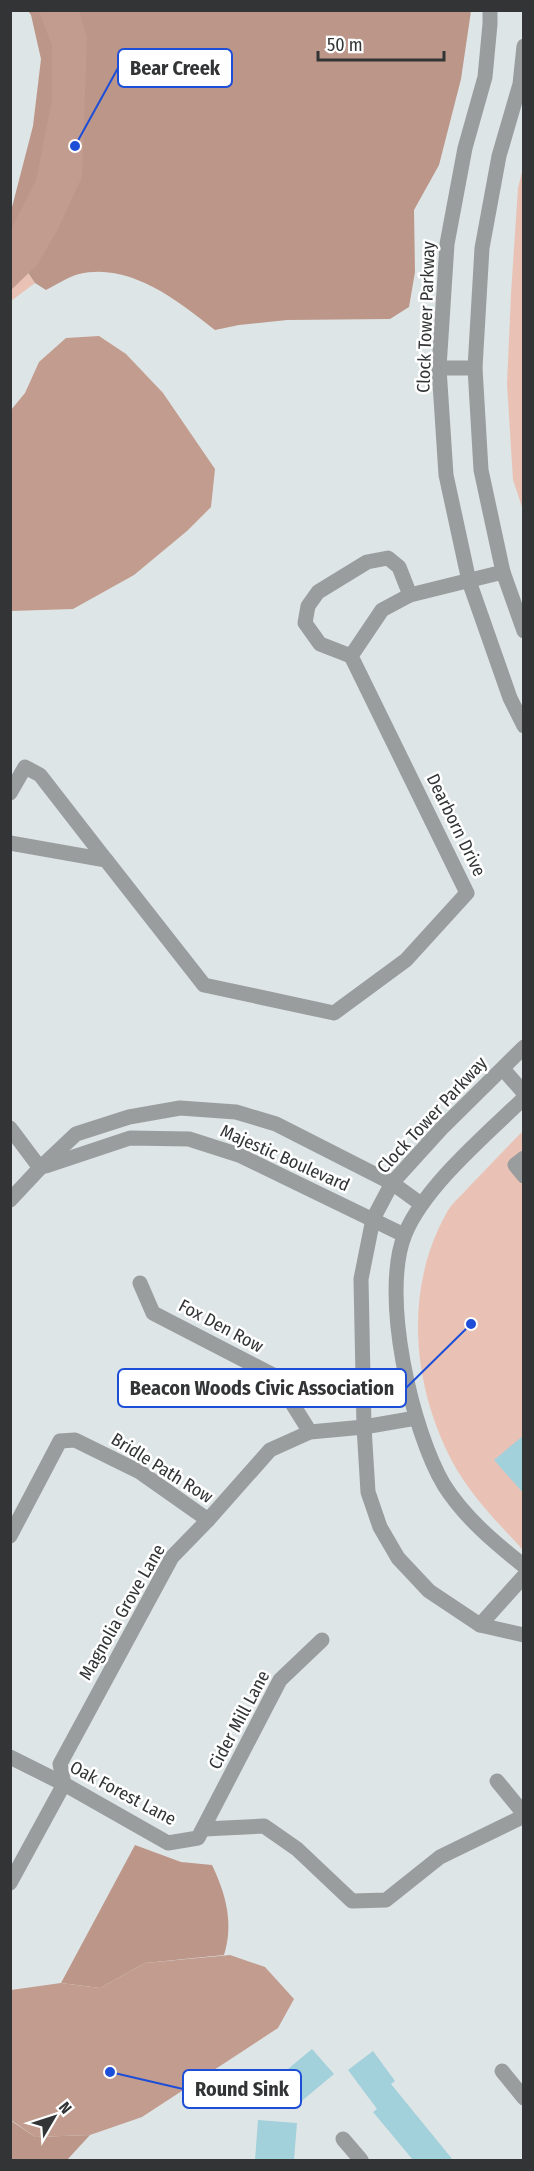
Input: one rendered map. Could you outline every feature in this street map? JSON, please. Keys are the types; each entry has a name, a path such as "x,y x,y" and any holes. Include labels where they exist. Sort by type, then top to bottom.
{"street":[{"name":"Clock Tower Parkway","path":"490,10 485,77 465,148 447,244 439,368 447,475 470,581 510,698 524,726"},
{"path":"524,46 520,84 499,156 482,249 474,368 482,470 503,572 524,631"},
{"path":"439,368 474,368"},
{"path":"410,595 399,567 388,558 367,562 318,592 308,606 305,623 320,644 351,656 382,610 410,595 503,572"},
{"name":"Dearborn Drive","path":"106,860 204,985 334,1013 406,960 467,893 351,656"},
{"path":"10,793 26,767 40,775 106,860"},
{"path":"10,843 106,860"},
{"name":"Clock Tower Parkway","path":"524,1047 441,1129 392,1184 373,1219 361,1279 364,1427 368,1492 380,1527 398,1558 429,1591 480,1625 524,1635"},
{"path":"503,1069 524,1095 421,1204 404,1235 398,1270 396,1322 416,1418 427,1452 445,1487 484,1534 524,1566"},
{"name":"Majestic Boulevard","path":"10,1200 76,1134 129,1117 180,1108 236,1112 276,1124 392,1184 421,1204"},
{"path":"11,1128 40,1168"},
{"name":"Majestic Boulevard","path":"40,1168 130,1138 189,1139 239,1155 404,1235"},
{"path":"524,1158 515,1165 524,1176"},
{"name":"Fox Den Row","path":"140,1283 153,1312 275,1376 310,1432"},
{"name":"Magnolia Grove Lane","path":"10,1883 64,1784 60,1764 172,1557 270,1450 310,1432 364,1427 416,1418"},
{"name":"Bridle Path Row","path":"10,1536 60,1442 75,1440 140,1472 208,1520"},
{"path":"480,1625 524,1576"},
{"name":"Cider Mill Lane","path":"204,1829 280,1680 322,1640"},
{"name":"Oak Forest Lane","path":"10,1757 64,1784 168,1843 198,1838 204,1829 264,1826 297,1849 352,1901 386,1900 440,1857 524,1815"},
{"path":"497,1781 524,1815"},
{"path":"502,2071 524,2098"},
{"path":"343,2139 361,2160"}],"shaded area":[{"path":"28,11 471,11 461,79 439,165 414,210 415,272 409,307 390,319 287,320 215,330 169,296 135,279 117,274 98,272 79,274 46,290 35,283 11,248 11,211 33,126 41,59 31,15"},
{"path":"39,11 79,11 87,37 82,177 58,229 37,265 11,290 11,229 36,181 52,99 52,46"},
{"path":"523,168 523,510 513,480 507,384 518,188"},
{"path":"10,248 35,283 11,301 10,301"},
{"path":"99,336 126,354 163,393 215,469 211,507 187,531 134,575 73,609 11,611 11,410 25,393 39,362 66,338"},
{"path":"523,1131 523,1550 480,1502 457,1470 442,1440 431,1409 418,1343 423,1276 432,1245 446,1214 455,1201"},
{"path":"135,1845 181,1862 212,1865 227,1909 228,1932 224,1955 145,1963 100,1988 61,1983"},
{"path":"230,1955 265,1967 294,1999 278,2028 142,2117 90,2135 35,2137 11,2120 11,1990 61,1983 100,1988 145,1963"},
{"path":"10,2120 35,2137 90,2135 67,2160 11,2160"}],"building":[{"path":"524,1435 524,1494 494,1460"},
{"path":"312,2049 334,2074 297,2105 276,2079"},
{"path":"373,2051 395,2081 391,2084 453,2160 413,2160 373,2112 377,2109 348,2070"},
{"path":"258,2120 297,2123 294,2160 255,2160"}],"place":[{"name":"Bear Creek","path":"75,146"},
{"name":"Beacon Woods Civic Association","path":"471,1324"},
{"name":"Round Sink","path":"110,2072"}]}
